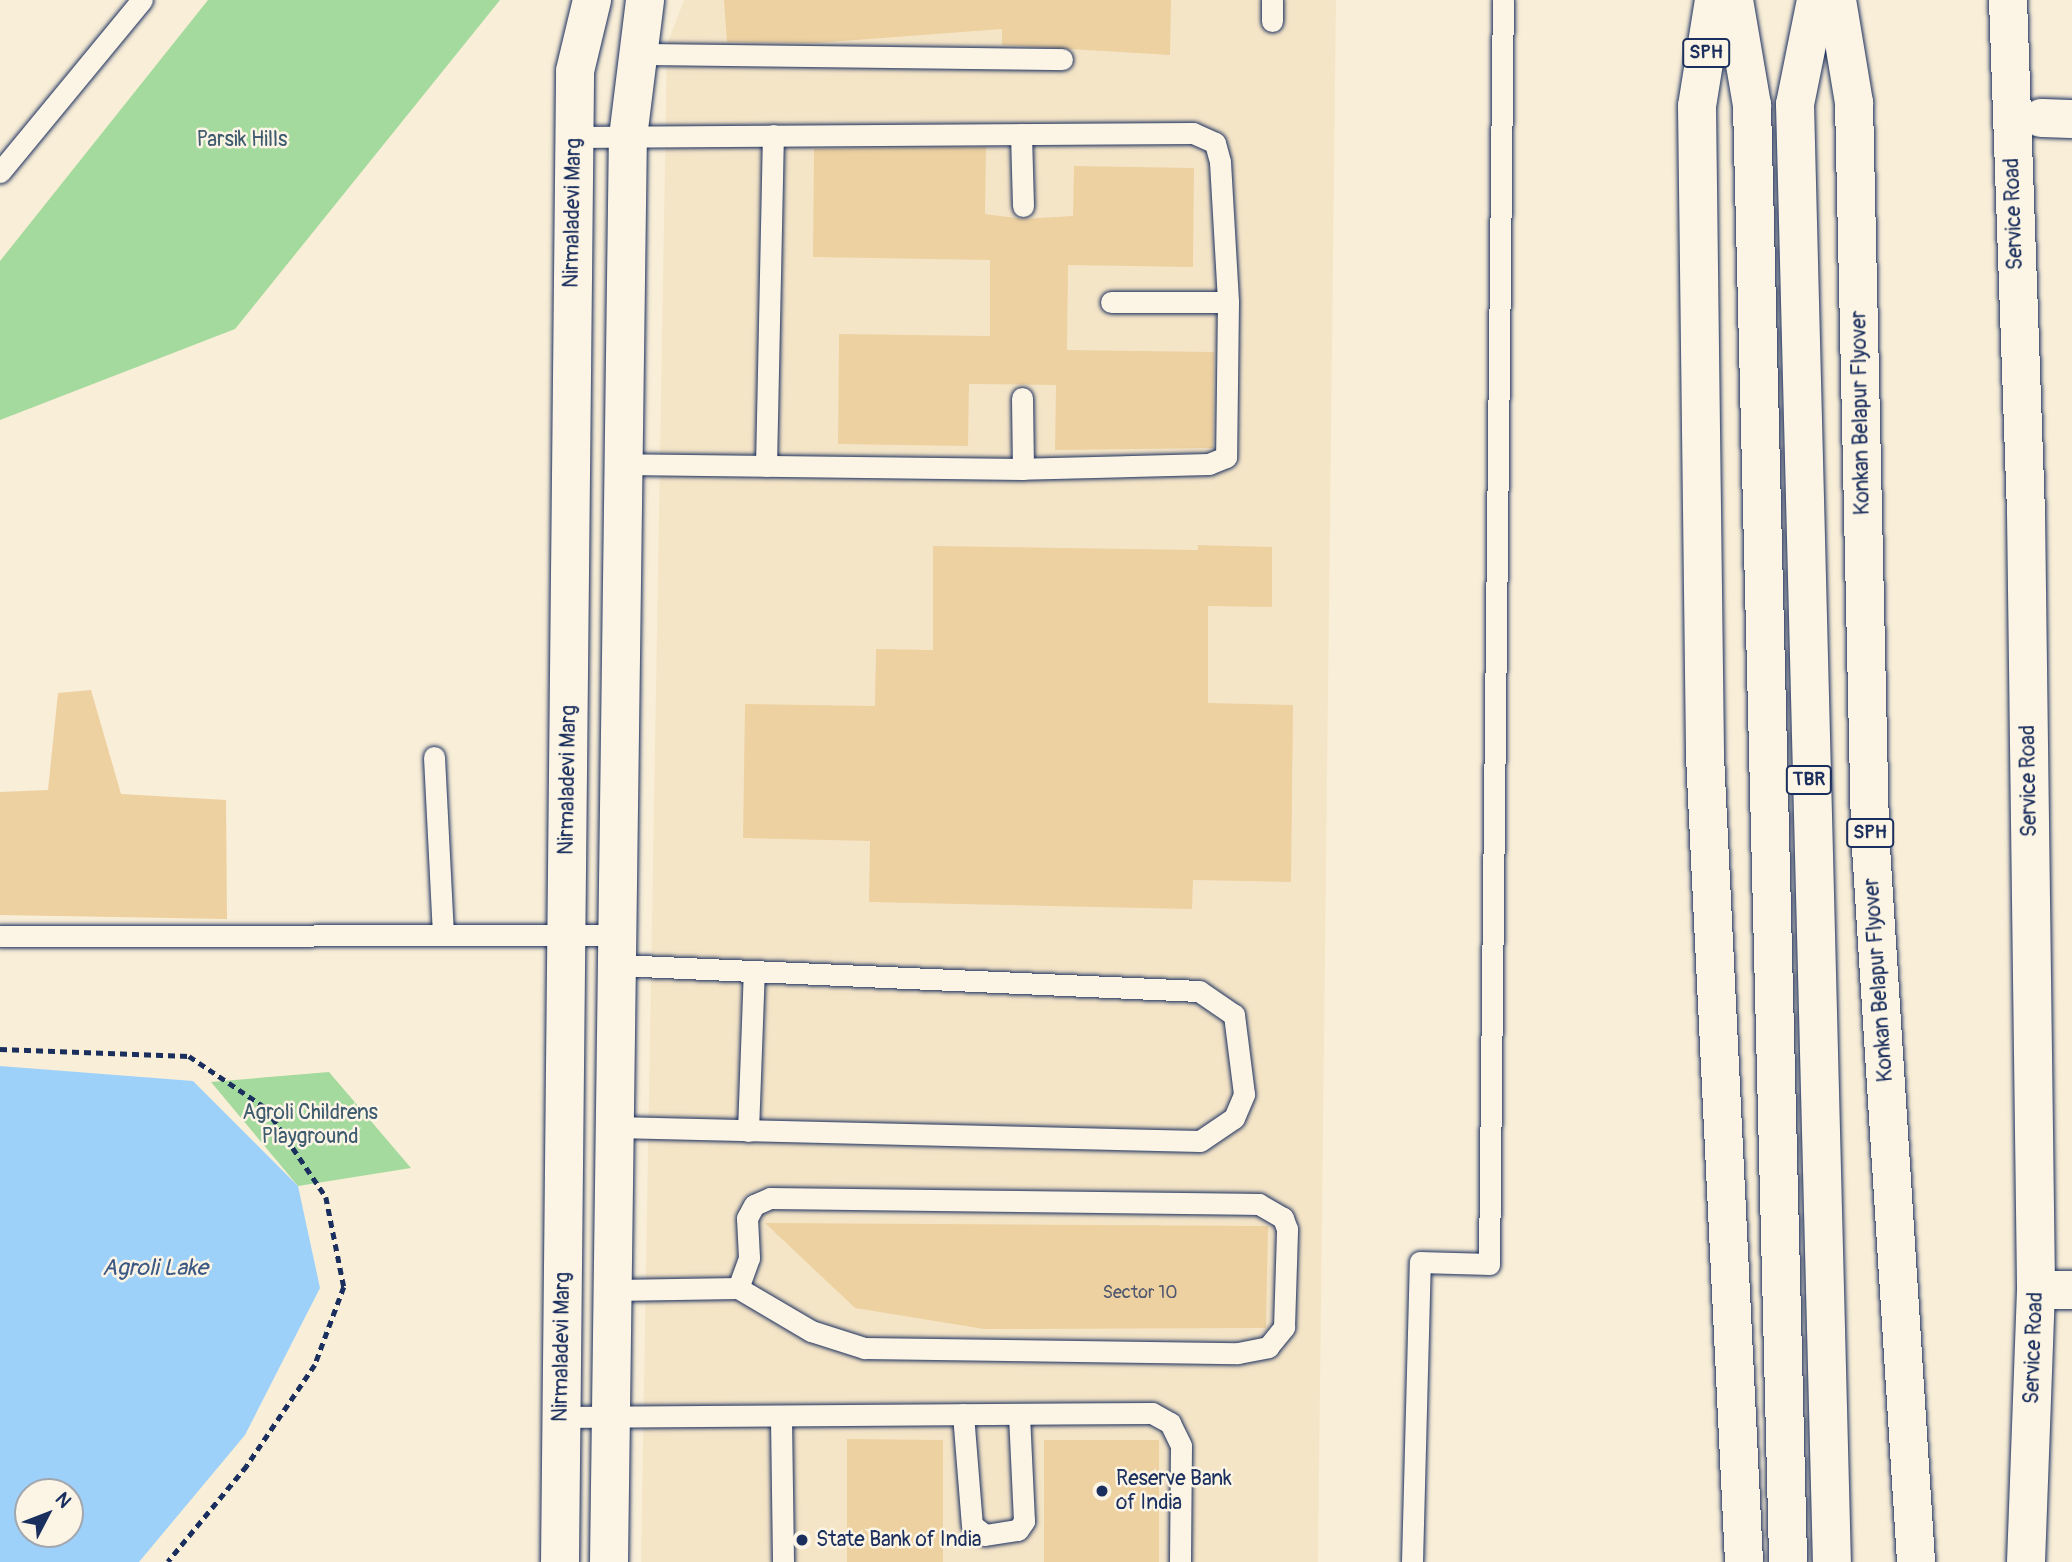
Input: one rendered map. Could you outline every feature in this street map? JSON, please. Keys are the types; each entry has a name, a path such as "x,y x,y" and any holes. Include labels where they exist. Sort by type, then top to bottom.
{"main road":[{"name":"Nirmaladevi Marg","path":"560,1562 575,71 592,0"},
{"path":"609,1562 628,137 636,54 645,0"},
{"name":"SPH","path":"1714,0 1697,106 1707,840 1744,1562"},
{"name":"TBR","path":"1734,0 1752,105 1788,1561"},
{"name":"TBR","path":"1815,0 1795,104 1832,1562"},
{"name":"Konkan Belapur Flyover","path":"1837,0 1854,103 1870,832 1916,1562"},
{"name":"Service Road","path":"2008,0 2054,1290 2026,1562"}],"lane":[{"path":"0,172 142,0"},
{"path":"1412,1562 1420,1262 1489,1264 1503,0"},
{"path":"636,54 1062,59"},
{"path":"574,137 1194,133 1215,143 1228,302 1226,457 1209,464 1023,469 624,464"},
{"path":"1021,134 1023,206"},
{"path":"766,466 773,135"},
{"path":"1111,302 1228,302"},
{"path":"1022,398 1023,469"},
{"path":"434,757 443,934"},
{"path":"0,936 566,934 617,950 754,971 1199,991 1234,1014 1244,1094 1234,1118 1200,1141 615,1127"},
{"path":"748,1131 754,971"},
{"path":"612,1290 738,1288 811,1331 864,1348 1252,1351 1268,1347 1284,1327 1287,1229 1283,1218 1259,1204 769,1198 754,1205 747,1218 750,1258 738,1288"},
{"path":"561,1417 781,1418 1152,1413 1170,1423 1181,1446 1180,1562"},
{"path":"963,1414 972,1525 985,1535 1018,1530 1024,1521 1019,1414"},
{"path":"781,1418 783,1562"}],"path":[{"path":"0,1049 189,1056 266,1108 326,1197 344,1287 315,1365 247,1466 168,1562"}],"shaded area":[{"path":"684,0 1336,0 1318,1562 641,1562 667,45"}],"green space":[{"name":"Parsik Hills","path":"208,0 500,0 235,329 0,420 0,261"},
{"name":"Agroli Childrens Playground","path":"329,1072 411,1168 298,1186 211,1082"}],"water":[{"name":"Agroli Lake","path":"0,1066 193,1081 298,1186 320,1288 245,1435 139,1562 0,1562"}],"building":[{"path":"724,0 1171,0 1170,55 1002,45 1002,29 816,43 727,42"},
{"path":"986,147 985,214 1023,219 1073,216 1074,166 1194,168 1193,267 1068,265 1067,350 1214,352 1213,448 1055,450 1056,385 969,384 968,446 838,444 839,334 990,336 990,260 813,257 814,149"},
{"path":"1198,545 1272,547 1272,607 1208,606 1208,703 1293,705 1291,882 1193,880 1192,909 869,902 870,841 743,838 745,704 875,706 876,649 933,650 933,546 1198,550"},
{"path":"91,690 121,794 226,800 227,919 0,915 0,792 48,790 58,693"},
{"path":"765,1223 1268,1226 1266,1328 984,1329 855,1308"},
{"path":"847,1439 943,1440 943,1562 847,1562"},
{"path":"1044,1440 1159,1440 1159,1562 1044,1562"}],"place":[{"name":"Reserve Bank of India","path":"1102,1491"},
{"name":"State Bank of India","path":"802,1540"}]}
